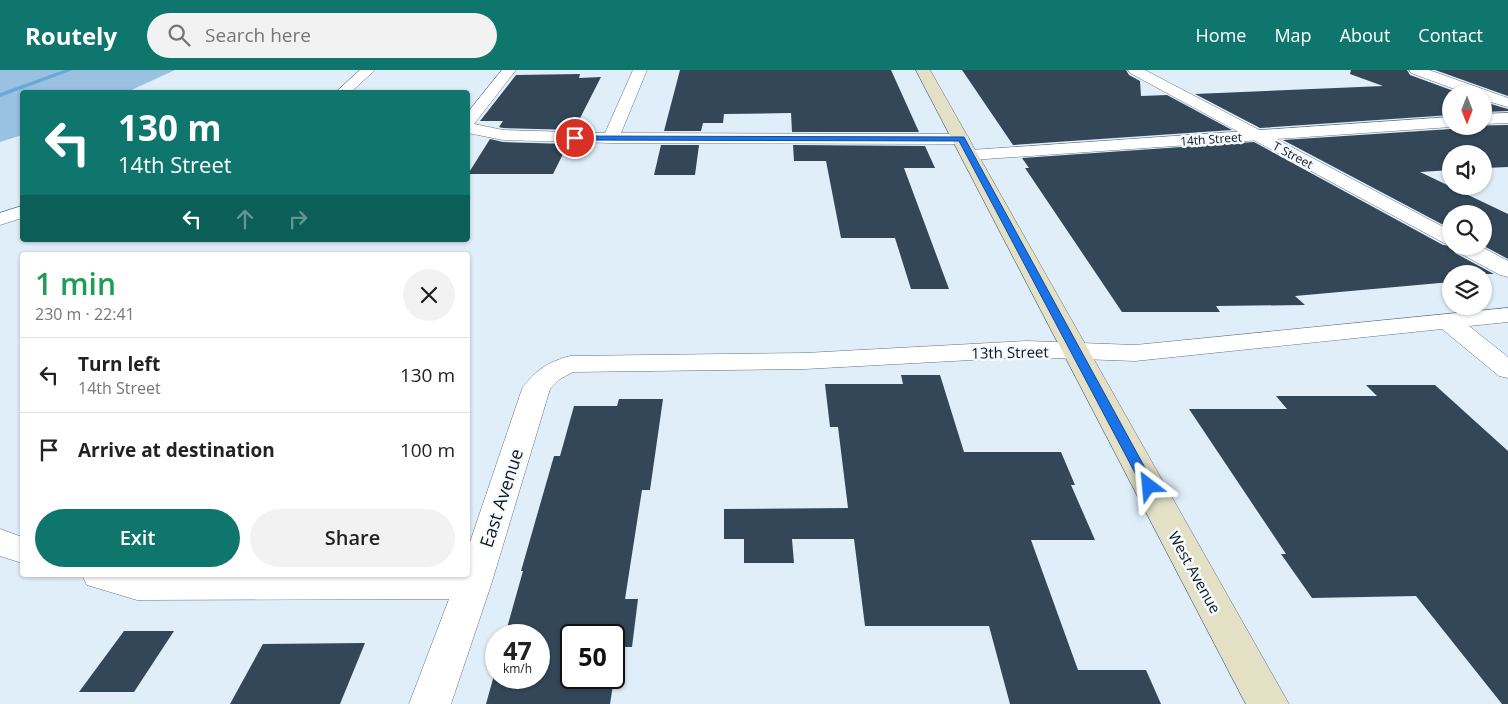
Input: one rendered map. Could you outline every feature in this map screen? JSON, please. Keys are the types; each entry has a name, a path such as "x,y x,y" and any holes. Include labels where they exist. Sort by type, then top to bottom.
{"main road":[{"name":"West Avenue","path":"923,70 1268,704"}],"street":[{"path":"345,90 368,70"},
{"path":"470,119 509,70"},
{"path":"611,138 640,70"},
{"name":"T Street","path":"1135,70 1442,234"},
{"path":"1416,70 1458,85"},
{"path":"1492,97 1508,103"},
{"path":"1492,119 1508,118"},
{"name":"14th Street","path":"470,128 503,135 966,147 1258,136 1442,123"},
{"path":"0,219 20,213"},
{"path":"1480,255 1508,270"},
{"name":"13th Street","path":"570,364 805,361 1027,349 1135,354 1508,315"},
{"path":"1447,322 1508,370"},
{"name":"East Avenue","path":"430,704 473,585 536,389 543,377 556,368 570,364"},
{"path":"0,542 20,549"},
{"path":"107,577 138,586 473,585"}],"shaded area":[{"path":"0,70 175,70 131,90 20,90 20,136 0,142"}],"building":[{"path":"680,70 891,70 919,132 792,132 791,113 724,114 723,123 703,123 701,131 664,131"},
{"path":"962,70 1126,70 1129,75 1140,81 1141,96 1167,95 1232,130 1013,145"},
{"path":"1351,70 1407,70 1410,75 1442,87 1442,116 1260,128 1195,94 1383,86 1350,74"},
{"path":"1435,70 1508,70 1508,96 1492,90 1492,85 1477,85"},
{"path":"580,74 579,78 601,77 574,130 503,128 499,127 503,121 480,121 516,75"},
{"path":"1492,104 1508,109 1508,111 1492,112"},
{"path":"1492,125 1508,125 1508,167 1492,168 1492,145 1442,145 1442,171 1420,172 1442,182 1442,195 1468,195 1489,205 1442,205 1442,224 1283,140 1442,130 1442,135 1492,135"},
{"path":"490,139 503,142 568,144 553,174 470,174 470,171"},
{"path":"1254,142 1442,244 1442,255 1459,255 1477,265 1442,265 1442,283 1295,296 1305,305 1216,306 1220,312 1122,312 1025,168 1029,168 1022,158"},
{"path":"661,145 699,145 695,175 654,175"},
{"path":"793,145 925,146 935,168 904,168 949,289 911,289 895,238 841,238 826,161 794,161"},
{"path":"1492,206 1508,214 1508,259 1492,250"},
{"path":"901,375 940,375 964,452 1061,452 1075,485 1071,485 1095,540 1031,540 1078,670 1146,670 1161,704 1010,704 989,626 865,626 854,539 792,539 794,563 744,563 744,539 724,539 724,509 848,508 838,427 830,427 825,384 903,384"},
{"path":"1366,385 1435,385 1508,451 1508,704 1502,704 1416,596 1312,598 1281,554 1286,554 1189,409 1287,409 1276,396 1377,396"},
{"path":"619,399 663,399 650,490 642,490 625,599 638,599 632,647 625,647 625,624 560,624 560,689 612,689 610,704 486,704 490,689 550,689 550,624 508,624 523,571 521,571 554,456 560,456 574,406 617,406"},
{"path":"124,631 174,631 134,692 79,692"},
{"path":"365,643 340,704 230,704 263,644"}],"waterway":[{"path":"0,95 70,70"}],"route":[{"path":"575,138 962,139 1149,486"}]}
